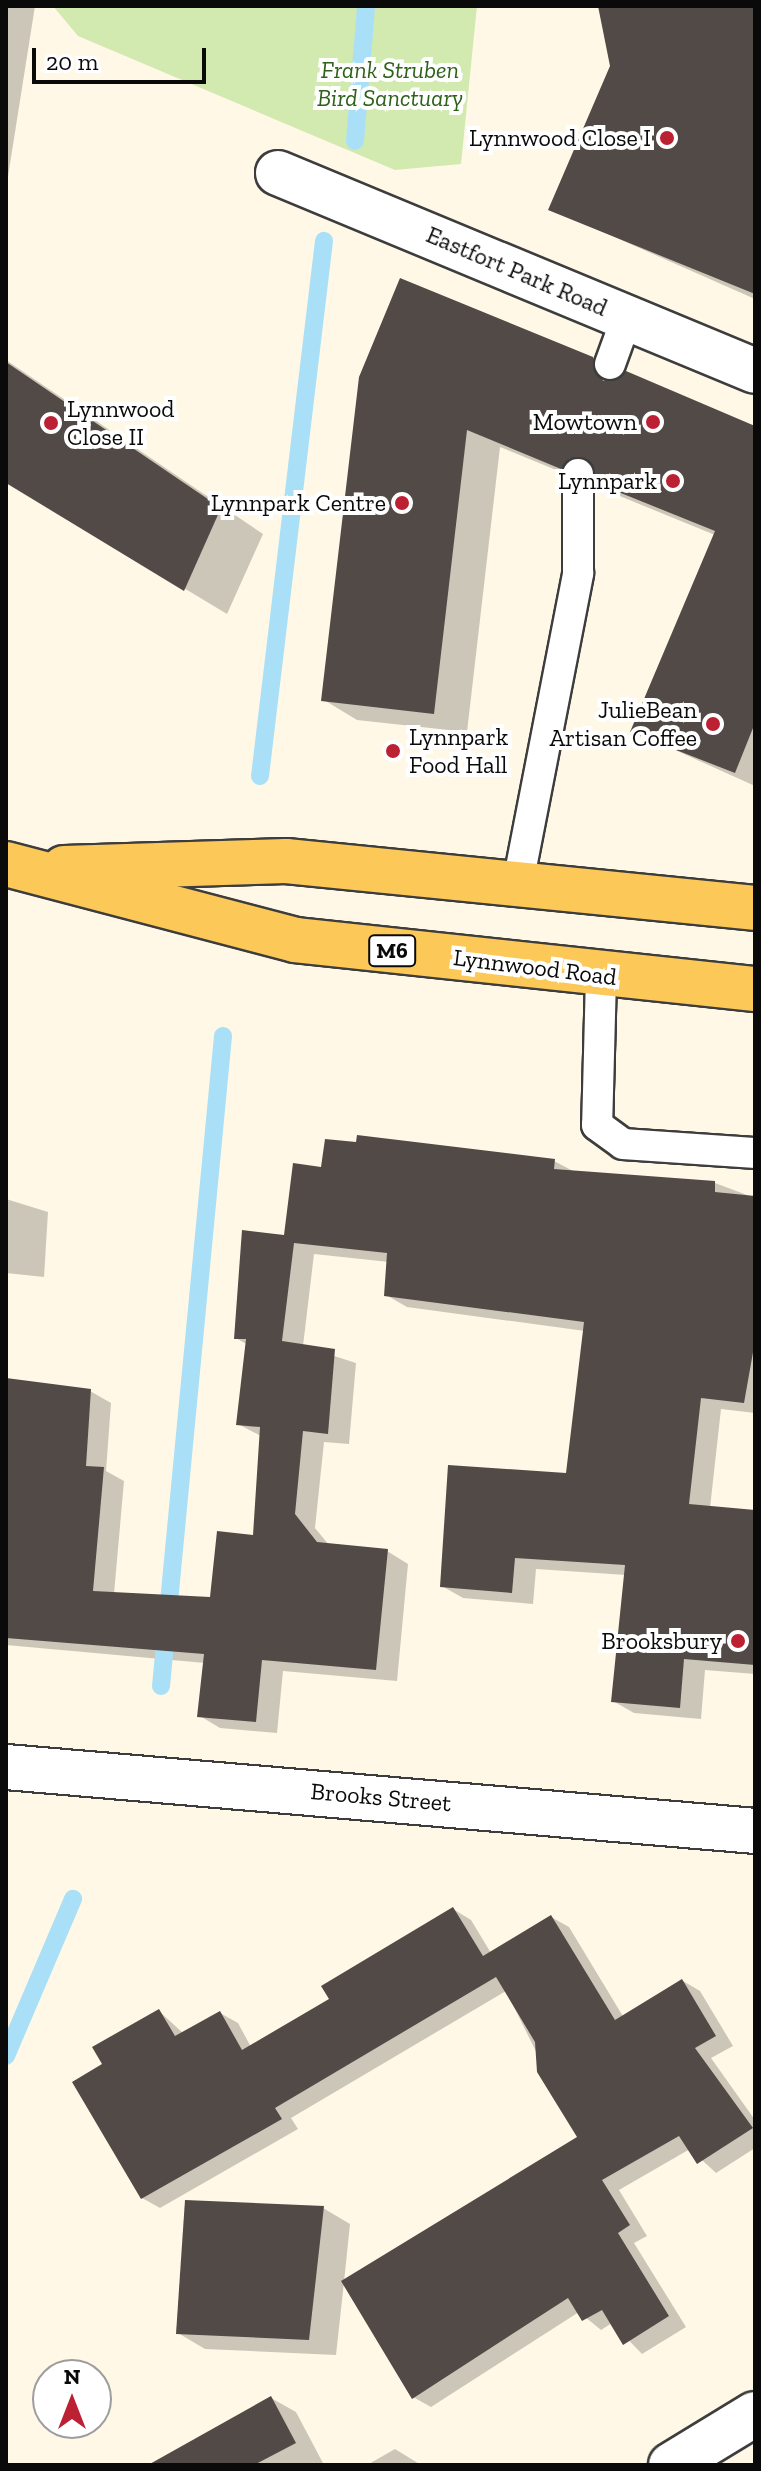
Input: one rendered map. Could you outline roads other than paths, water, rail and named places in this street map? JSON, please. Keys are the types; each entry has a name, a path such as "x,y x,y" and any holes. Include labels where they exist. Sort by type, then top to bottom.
{"main road":[{"name":"Lynnwood Road","path":"22,866 286,861 755,908"},
{"name":"Lynnwood Road","path":"22,866 237,931 601,977 755,989"}],"street":[{"name":"Eastfort Park Road","path":"278,173 755,371"},
{"name":"Brooks Street","path":"6,1767 755,1831"},
{"path":"671,2465 755,2414"}],"lane":[{"path":"610,364 627,317"},
{"path":"518,883 578,573 578,474"},
{"path":"601,977 597,1125 623,1144 755,1153"}],"waterway":[{"path":"355,141 366,6"},
{"path":"260,776 324,241"},
{"path":"161,1686 223,1036"},
{"path":"6,2056 73,1899"}],"place":[{"name":"Lynnwood Close I","path":"667,138"},
{"name":"Mowtown","path":"653,422"},
{"name":"Lynnwood Close II","path":"51,423"},
{"name":"Lynnpark","path":"673,481"},
{"name":"Lynnpark Centre","path":"402,503"},
{"name":"JulieBean Artisan Coffee","path":"713,724"},
{"name":"Lynnpark Food Hall","path":"393,751"},
{"name":"Brooksbury","path":"738,1641"}],"park label":[{"name":"Frank Struben Bird Sanctuary","path":"390,84"}]}
